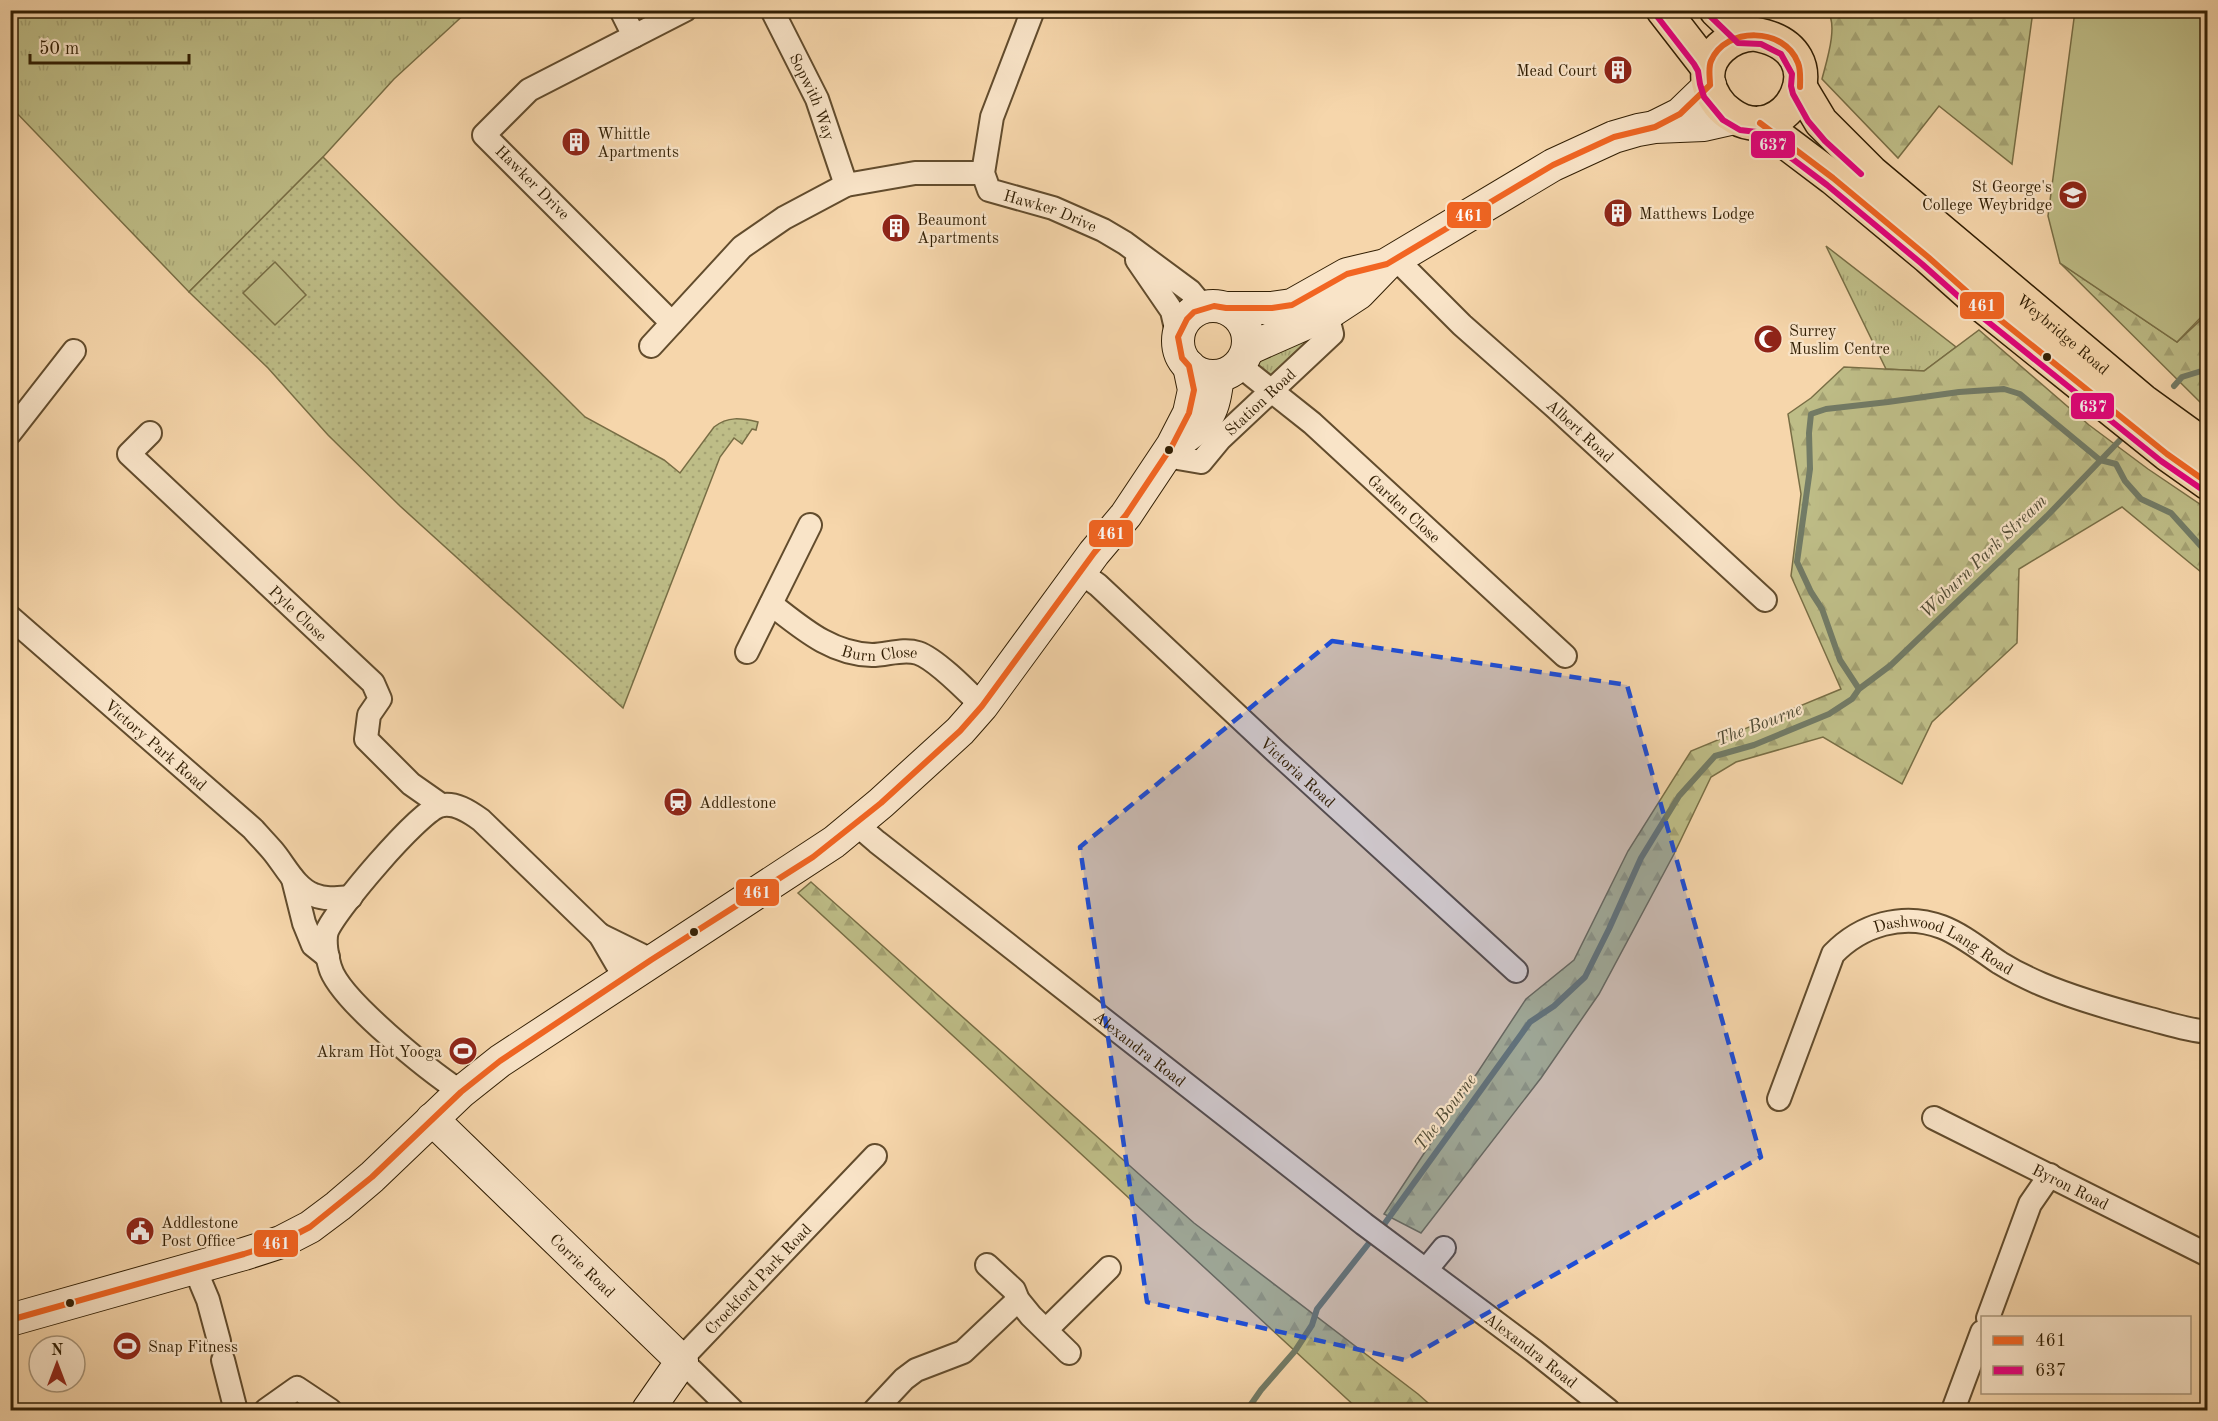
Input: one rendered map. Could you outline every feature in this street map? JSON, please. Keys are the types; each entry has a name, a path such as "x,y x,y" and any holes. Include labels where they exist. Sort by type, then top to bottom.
{"main road":[{"path":"1663,10 1709,77 1719,104 1748,121"},
{"path":"1716,10 1742,35"},
{"path":"1321,304 1272,308 1215,308 1186,319 1183,352 1208,376 1235,363 1321,304 1347,274 1391,261 1553,165 1614,137 1655,127 1748,121 1769,122 1784,112 1795,100 1801,76 1796,59 1787,46 1778,40 1764,35 1742,35 1720,48 1709,77 1680,114 1655,127"},
{"name":"Weybridge Road","path":"1800,87 1821,122 1871,172 2143,401 2208,448"},
{"name":"Weybridge Road","path":"1748,121 1833,178 1983,306 2167,454 2208,483"},
{"path":"1215,308 1236,313 1246,329 1235,363"},
{"name":"Station Road","path":"18,1315 195,1269 281,1242 310,1227 372,1177 461,1092 500,1061 651,960 813,857 856,824 960,731 982,706 1080,572 1126,515 1169,451 1188,413 1194,390 1183,352"},
{"name":"Station Road","path":"1169,451 1198,428 1213,408 1235,363"},
{"name":"Corrie Road","path":"432,1119 682,1361"},
{"name":"Crockford Park Road","path":"648,1410 682,1361"}],"street":[{"path":"621,10 634,36"},
{"name":"Hawker Drive","path":"672,323 484,135 529,90 685,10"},
{"name":"Sopwith Way","path":"772,10 817,99 846,185"},
{"path":"651,346 742,248 784,218 846,185 915,173 983,173 992,117 1033,10"},
{"name":"Hawker Drive","path":"983,173 989,190 1053,208 1103,230 1125,243 1215,308"},
{"name":"Hawker Drive","path":"1125,243 1172,311 1183,352"},
{"name":"Albert Road","path":"1391,261 1564,415 1765,600"},
{"name":"Station Road","path":"1169,451 1201,462 1221,439 1332,334 1321,304"},
{"path":"15,423 74,351"},
{"name":"Garden Close","path":"1235,363 1312,423 1565,656"},
{"name":"Pyle Close","path":"150,433 129,454 373,682 380,699 369,715 366,739 411,784 441,805"},
{"path":"747,651 810,525"},
{"name":"Victoria Road","path":"1080,572 1098,585 1516,971"},
{"name":"Burn Close","path":"771,604 807,632 839,649 857,654 875,655 909,651 920,654 964,688 982,706"},
{"name":"Victory Park Road","path":"10,617 253,829 273,851 293,879 312,895 329,899 351,897"},
{"path":"441,805 451,805 467,810 481,820 600,935 625,978"},
{"name":"Victory Park Road","path":"441,805 418,820 351,897 326,933 327,957 330,969 339,984 362,1010 435,1075 461,1092"},
{"name":"Alexandra Road","path":"856,824 1364,1224 1608,1410"},
{"name":"Victory Park Road","path":"293,879 304,923 313,945 327,957"},
{"name":"Dashwood Lang Road","path":"1779,1099 1833,954 1862,932 1881,924 1907,921 1924,922 1943,927 2003,965 2082,1001 2186,1030 2208,1032"},
{"path":"600,935 651,960"},
{"name":"Byron Road","path":"1934,1118 2208,1255"},
{"name":"Crockford Park Road","path":"682,1361 686,1354 875,1156"},
{"path":"1988,1316 2030,1204 2050,1175"},
{"path":"1434,1276 1444,1248"},
{"path":"987,1265 1014,1290 1018,1300 1069,1353"},
{"path":"1046,1330 1109,1268"},
{"path":"195,1269 208,1300 237,1409"},
{"path":"875,1410 904,1379 916,1370 963,1352 1018,1300"},
{"path":"1953,1410 1981,1337"},
{"name":"Corrie Road","path":"682,1361 732,1410"},
{"path":"266,1410 297,1389 330,1410"}],"highlighted area":[{"path":"1332,641 1627,685 1761,1157 1405,1360 1147,1302 1080,847"}],"green space":[{"path":"11,10 468,11 394,79 323,157 189,292 11,107"},
{"path":"1827,11 2033,11 2012,164 1939,106 1898,158 1822,79 1832,34 1832,25"},
{"path":"2075,11 2207,11 2207,311 2177,342 2060,263 2048,216"},
{"path":"323,157 585,417 664,460 680,473 719,423 735,419 758,422 756,430 752,429 742,444 734,438 720,457 623,708 400,506 328,435 268,368 189,292"},
{"path":"1826,246 1956,347 1924,371 1886,369"},
{"path":"275,262 306,295 275,325 243,293"},
{"path":"2060,263 2177,342 2207,314 2207,409"},
{"path":"1979,330 2089,425 2207,509 2207,577 2122,507 2019,569 2017,643 1932,722 1902,784 1823,737 1736,762 1711,777 1674,854 1599,994 1541,1078 1421,1233 1384,1214 1526,999 1574,960 1628,851 1691,751 1841,689 1791,576 1801,494 1788,414 1811,398 1844,367 1924,371"},
{"path":"1317,334 1271,376 1255,362"},
{"path":"811,882 1194,1223 1436,1410 1359,1410 798,893"}],"waterway":[{"name":"Woburn Park Stream","path":"2174,386 2182,377 2208,369"},
{"name":"The Bourne","path":"1380,1230 1530,1022 1554,1006 1585,977 1641,858 1679,796 1715,756 1754,745 1829,714 1852,699 1859,689 1840,660 1822,609 1797,562 1810,469 1811,414 1826,409 1959,392 2004,389 2020,394 2100,460 2116,464 2125,481 2141,499 2171,513 2208,554"},
{"name":"Woburn Park Stream","path":"1859,689 1891,665 2047,516 2122,438"},
{"name":"The Bourne","path":"1247,1410 1295,1351 1312,1325 1317,1309 1373,1238"}],"transit line":[{"name":"637","path":"1656,15 1694,64 1704,97 1723,120 1740,130 1757,132 1827,185 1977,313 2161,461 2203,490"},
{"name":"637","path":"1710,16 1738,43 1761,44 1781,54 1792,74 1793,94 1808,121 1825,141 1861,174"},
{"name":"461","path":"1710,85 1710,64 1719,50 1729,41 1755,35 1769,37 1791,51 1799,66 1800,87"},
{"name":"461","path":"10,1320 244,1254 281,1242 310,1227 372,1177 461,1092 500,1061 651,960 813,857 881,803 960,731 982,706 1094,553 1126,515 1172,446 1189,413 1194,390 1189,366 1182,358 1178,337 1187,319 1194,312 1214,306 1272,308 1292,305 1347,274 1387,264 1553,165 1614,137 1655,127 1680,114 1710,85"},
{"name":"461","path":"1760,123 1833,178 1983,306 2167,454 2208,483"}],"place":[{"name":"Mead Court","path":"1618,70"},
{"name":"Whittle Apartments","path":"576,142"},
{"name":"St George's College Weybridge","path":"2073,195"},
{"name":"Matthews Lodge","path":"1618,213"},
{"name":"Beaumont Apartments","path":"896,228"},
{"name":"Surrey Muslim Centre","path":"1768,339"},
{"name":"Addlestone","path":"678,802"},
{"name":"Akram Hot Yooga","path":"463,1051"},
{"name":"Addlestone Post Office","path":"140,1231"},
{"name":"Snap Fitness","path":"127,1346"}]}
